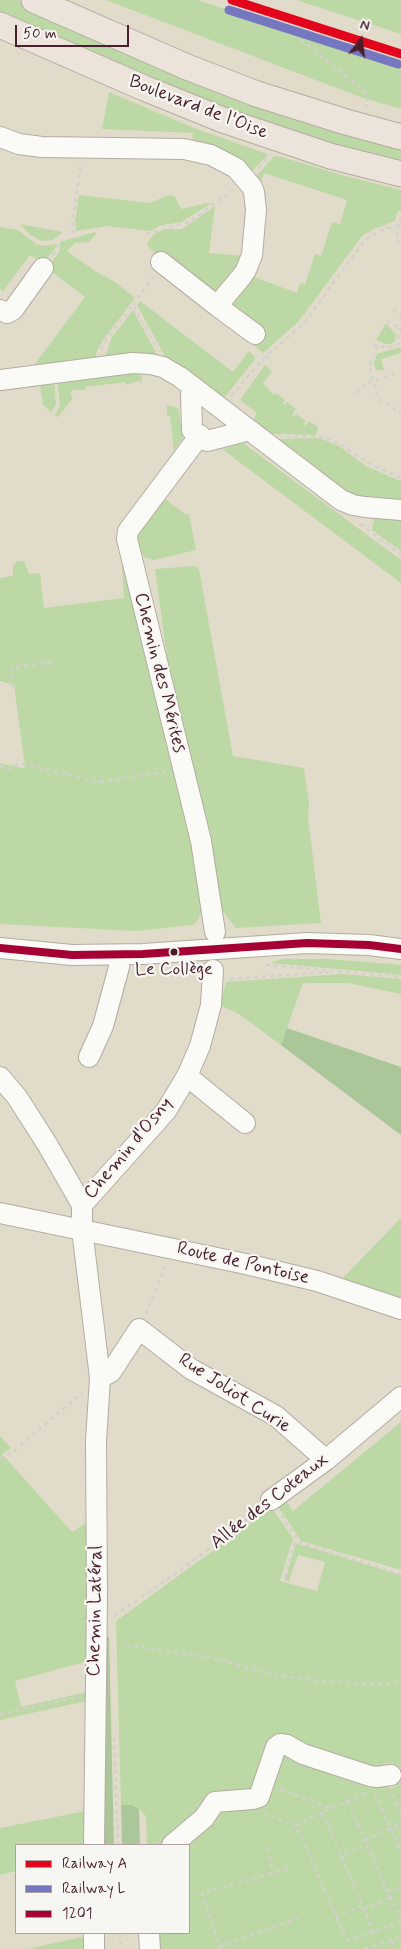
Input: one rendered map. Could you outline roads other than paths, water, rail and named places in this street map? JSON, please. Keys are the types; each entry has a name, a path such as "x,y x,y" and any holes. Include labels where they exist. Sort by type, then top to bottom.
{"main road":[{"name":"Boulevard de l'Oise","path":"34,0 224,82 289,105 401,137"},
{"name":"Boulevard de l'Oise","path":"0,25 152,92 223,120 330,156 401,174"}],"street":[{"path":"0,136 32,146 167,148 200,152 226,161 236,168 247,179 254,192 256,204 252,255 246,270 217,306"},
{"path":"162,263 255,334"},
{"path":"0,310 7,313 13,310 43,268"},
{"path":"0,380 132,363 163,367 195,388 341,500 365,507 401,510"},
{"path":"195,388 191,394 192,430 207,441 242,432 253,433"},
{"name":"Chemin des Mérites","path":"200,436 128,531 127,539 182,770 201,841 215,932"},
{"path":"0,948 72,955 119,955 307,943 370,945 401,949"},
{"path":"89,1057 103,1026 119,967 119,955"},
{"name":"Chemin d'Osny","path":"82,1205 166,1111 187,1076 200,1046 211,1004 213,975"},
{"path":"187,1076 245,1123"},
{"path":"0,1077 17,1097 42,1136 82,1205"},
{"name":"Chemin Latéral","path":"82,1205 82,1229 100,1378 96,1440 97,1599 94,1844"},
{"name":"Route de Pontoise","path":"0,1213 246,1264 317,1281 401,1309"},
{"name":"Rue Joliot Curie","path":"100,1378 111,1372 139,1329 191,1369 276,1416 326,1460"},
{"name":"Allée des Coteaux","path":"271,1500 326,1460 401,1397"},
{"path":"173,1844 204,1818 215,1802 259,1797 276,1747 280,1744 287,1745 303,1754 376,1777 392,1785"},
{"path":"94,1934 94,1949"},
{"path":"149,1934 150,1949"}],"rail line":[{"name":"A","path":"232,0 401,54"},
{"name":"L","path":"229,10 398,64"}],"place":[{"name":"Le Collège","path":"174,952"}]}
